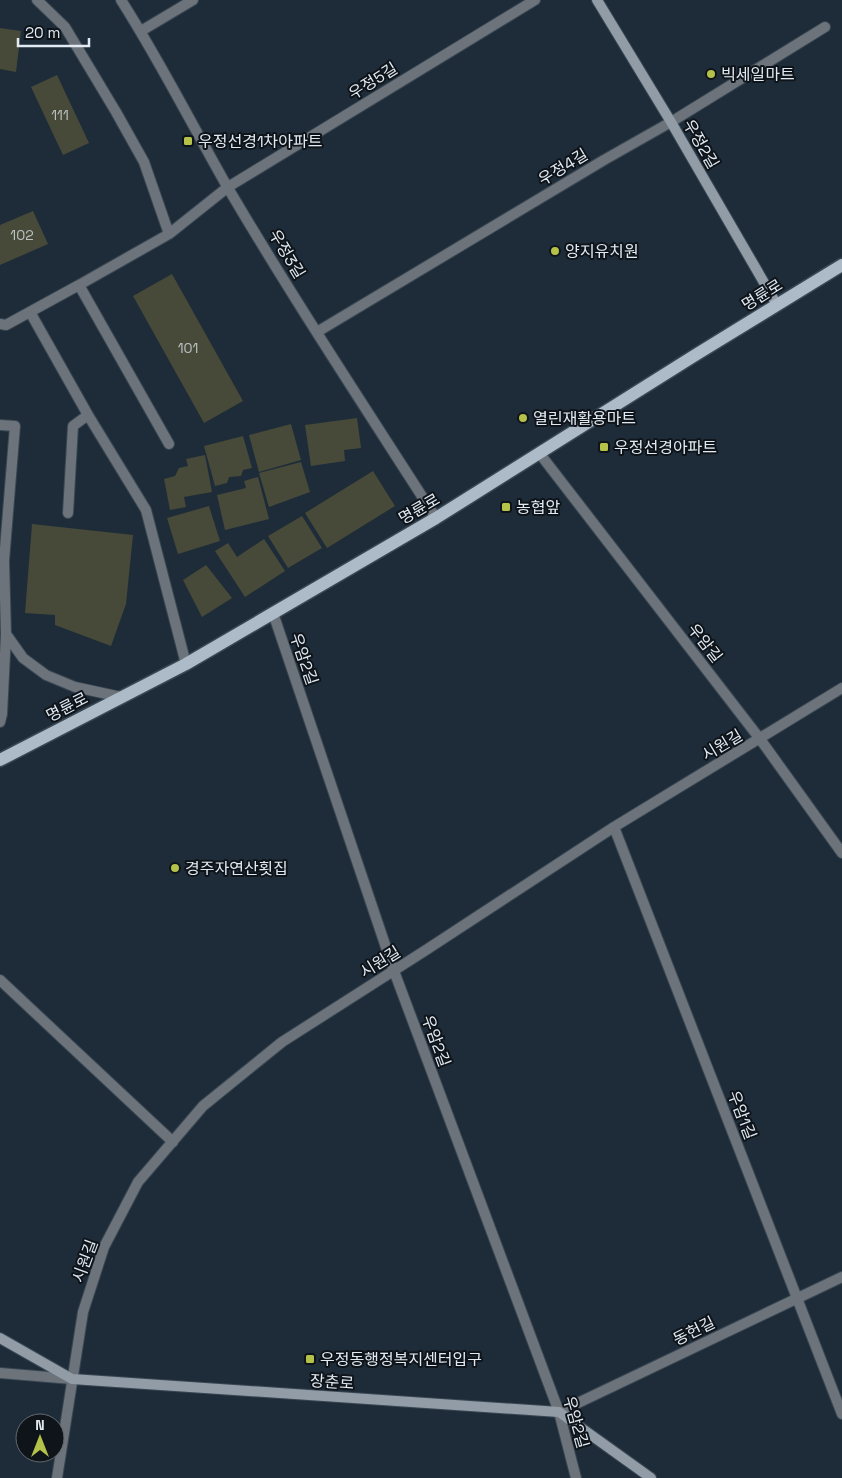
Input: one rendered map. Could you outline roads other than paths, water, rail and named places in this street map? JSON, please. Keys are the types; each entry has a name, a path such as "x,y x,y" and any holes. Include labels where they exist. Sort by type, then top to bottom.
{"main road":[{"name":"우정2길","path":"597,0 671,122 777,305"},
{"name":"명륜로","path":"0,760 186,664 436,518 842,265"},
{"name":"장춘로","path":"0,1338 72,1379 559,1412"},
{"path":"559,1412 651,1478"}],"street":[{"path":"37,0 65,27 116,112 144,162 170,234"},
{"name":"우정3길","path":"121,0 141,31 228,187 317,332 436,518"},
{"path":"141,31 193,0"},
{"name":"우정5길","path":"0,324 6,325 170,234 228,187 534,0"},
{"name":"우정4길","path":"317,332 604,160 671,122 825,27"},
{"path":"79,284 170,444"},
{"path":"30,312 88,415 146,510 186,664"},
{"path":"68,513 73,426 88,415"},
{"path":"0,425 15,426 2,561 6,634 0,722"},
{"name":"우암길","path":"540,454 760,739 842,853"},
{"name":"우암2길","path":"273,613 394,971 559,1412 576,1478"},
{"path":"6,634 23,658 46,675 76,687 122,697"},
{"name":"시원길","path":"56,1478 83,1312 104,1247 138,1182 203,1106 282,1042 614,827 842,688"},
{"name":"우암1길","path":"614,827 842,1414"},
{"path":"0,980 173,1142"},
{"name":"동헌길","path":"559,1412 842,1277"},
{"path":"0,1373 72,1379"}],"place":[{"name":"빅세일마트","path":"711,74"},
{"name":"우정선경1차아파트","path":"188,141"},
{"name":"양지유치원","path":"555,251"},
{"name":"열린재활용마트","path":"523,418"},
{"name":"우정선경아파트","path":"604,447"},
{"name":"농협앞","path":"506,507"},
{"name":"경주자연산횟집","path":"175,868"},
{"name":"우정동행정복지센터입구","path":"310,1359"}]}
